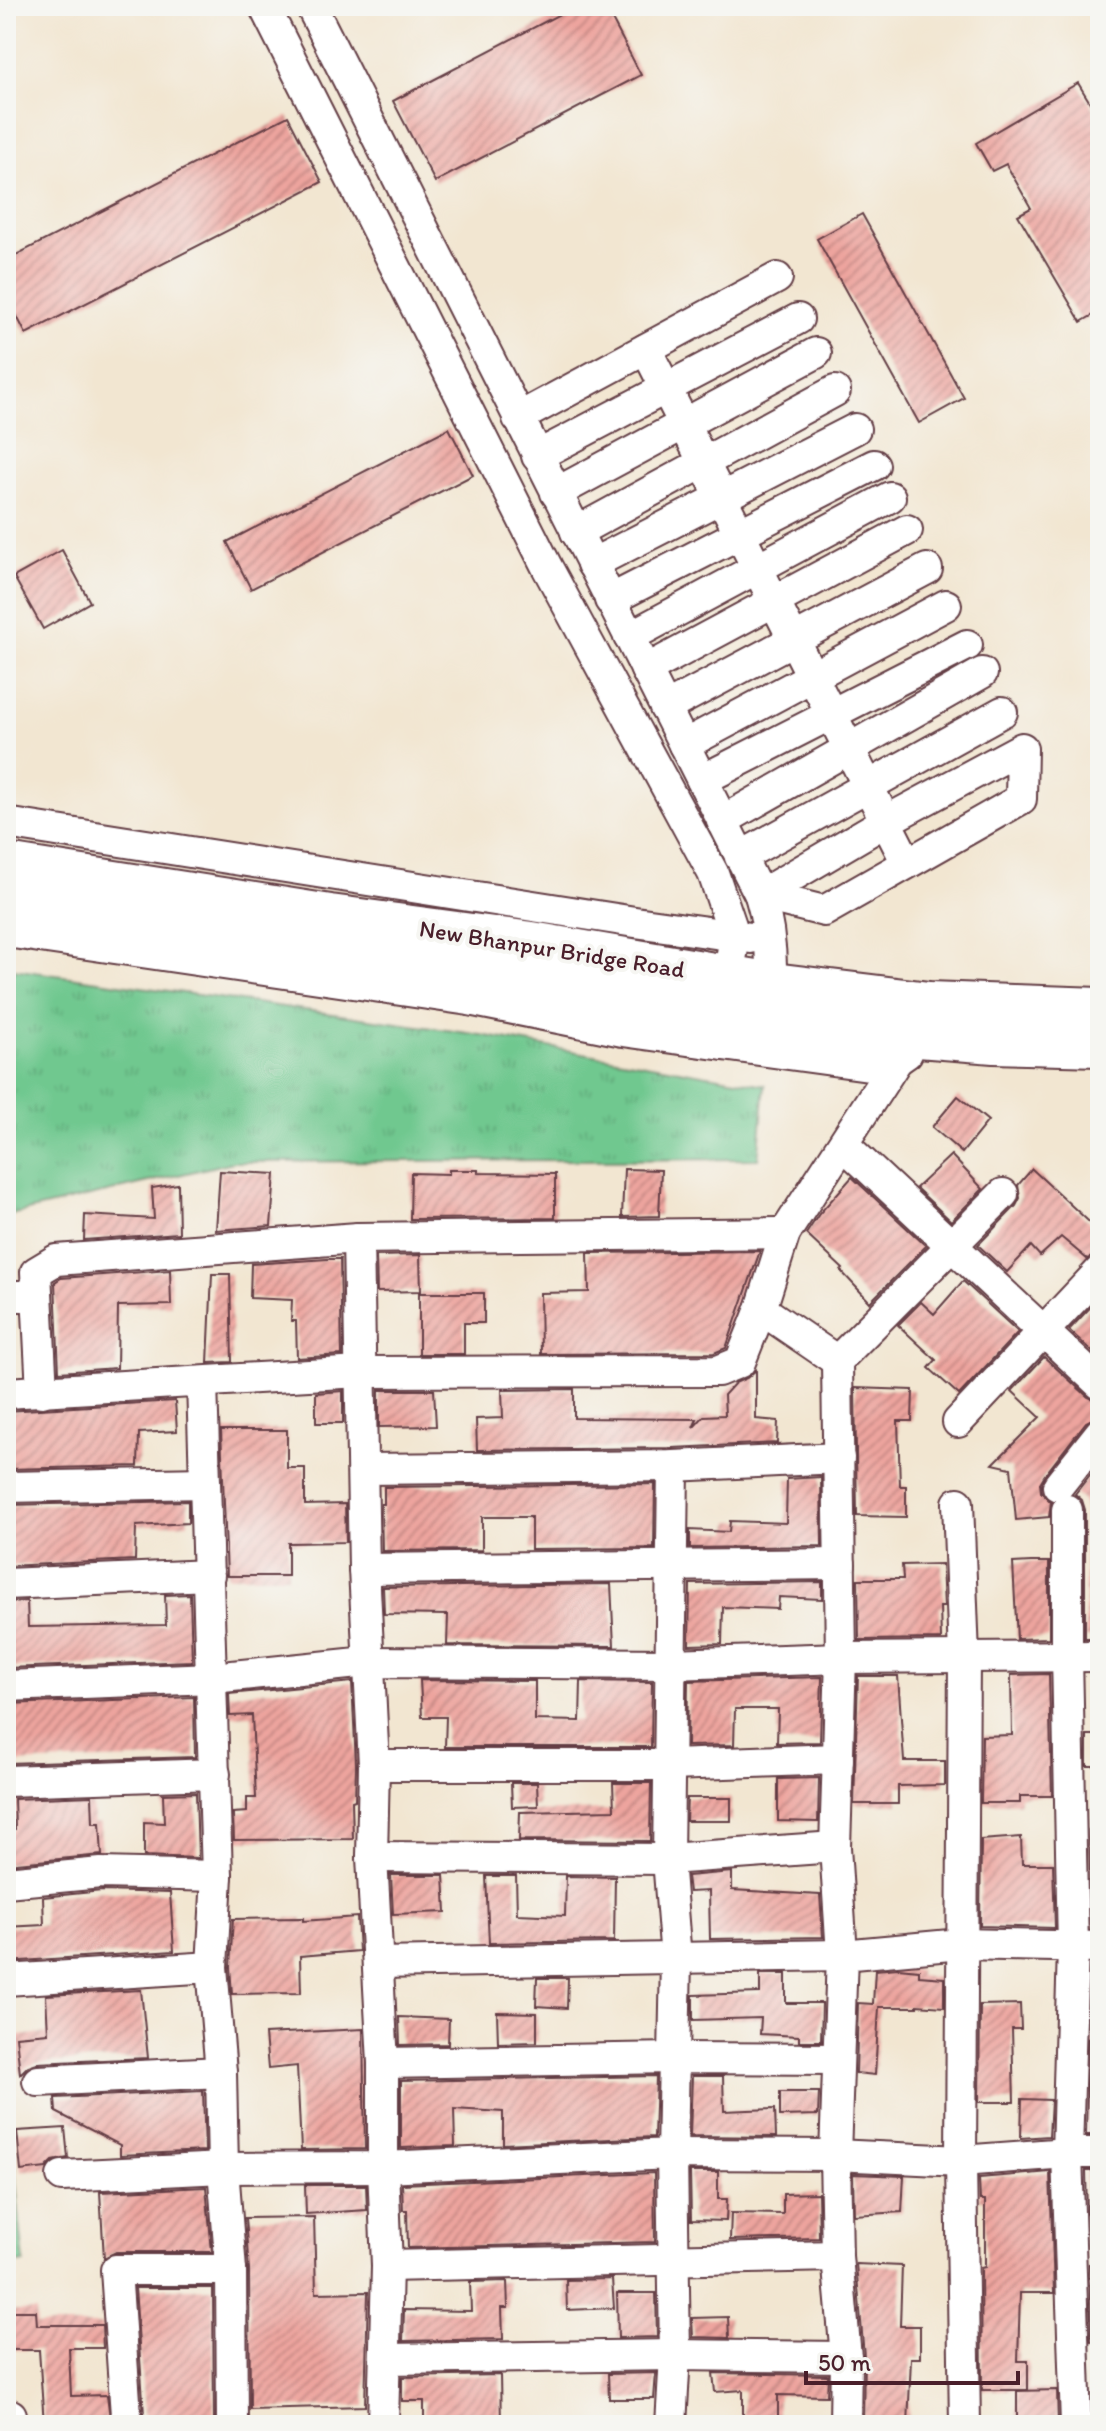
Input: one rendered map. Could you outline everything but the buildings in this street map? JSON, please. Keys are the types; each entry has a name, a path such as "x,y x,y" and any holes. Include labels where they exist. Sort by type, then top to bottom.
{"street":[{"path":"264,6 547,567 713,873 747,1003"},
{"path":"311,6 760,895 767,917 769,939 747,1003"},
{"path":"518,418 777,278"},
{"path":"537,456 798,319"},
{"path":"646,349 907,863"},
{"path":"556,493 816,353"},
{"path":"576,532 835,391"},
{"path":"592,564 855,429"},
{"path":"610,600 874,465"},
{"path":"629,637 890,497"},
{"path":"646,670 907,530"},
{"path":"665,708 927,569"},
{"path":"684,745 946,605"},
{"path":"702,780 967,645"},
{"path":"722,821 982,673"},
{"path":"740,857 1002,712"},
{"path":"1022,748 1021,799 824,911 760,895 886,821 1022,748"},
{"path":"6,823 747,1003"},
{"name":"New Bhanpur Bridge Road","path":"6,866 747,1003 914,1048 994,1041 1100,1044"},
{"name":"New Bhanpur Bridge Road","path":"6,905 747,1003 929,1004 1100,1010"},
{"path":"6,932 454,998 623,1031 747,1003"},
{"path":"747,1003 769,939"},
{"path":"6,1393 360,1372 718,1371 740,1362 785,1233 914,1048"},
{"path":"844,1145 1100,1384"},
{"path":"845,2425 846,2357 837,2256 835,2155 842,1955 835,1847 841,1658 837,1361 1003,1194"},
{"path":"42,1392 36,1272 56,1260 358,1238 785,1233"},
{"path":"358,1238 364,1569 374,1765 372,1857 383,2063 387,2266 383,2425"},
{"path":"958,1422 1100,1271"},
{"path":"6,1296 37,1296"},
{"path":"761,1309 837,1361"},
{"path":"202,1383 217,1876 212,1967 221,2072 223,2168 231,2270 232,2425"},
{"path":"1076,2425 1067,2153 1086,1947 1067,1655 1062,1498 1100,1433"},
{"path":"363,1469 673,1466 839,1458"},
{"path":"671,2425 675,2355 672,2154 676,1959 668,1859 673,1466"},
{"path":"6,1487 205,1483"},
{"path":"958,1503 964,1656 961,2161 965,2425"},
{"path":"364,1569 840,1564"},
{"path":"6,1584 209,1575"},
{"path":"6,1686 213,1678 368,1662 672,1664 841,1658 1100,1656"},
{"path":"374,1765 671,1765 838,1759"},
{"path":"6,1781 215,1774"},
{"path":"372,1857 668,1859 835,1847"},
{"path":"6,1882 101,1873 217,1876"},
{"path":"378,1963 842,1955 961,1944 1086,1947"},
{"path":"6,1980 212,1967"},
{"path":"383,2063 674,2058 838,2059"},
{"path":"38,2081 221,2072"},
{"path":"62,2176 223,2168 383,2167 672,2154 835,2155 961,2161 1100,2153"},
{"path":"387,2266 837,2256"},
{"path":"126,2415 116,2270 231,2270"},
{"path":"385,2359 675,2355 846,2357"}],"green space":[{"path":"6,968 475,1034 765,1085 758,1159 233,1162 6,1216"},
{"path":"6,2090 7,2094 24,2263 6,2262"}]}
